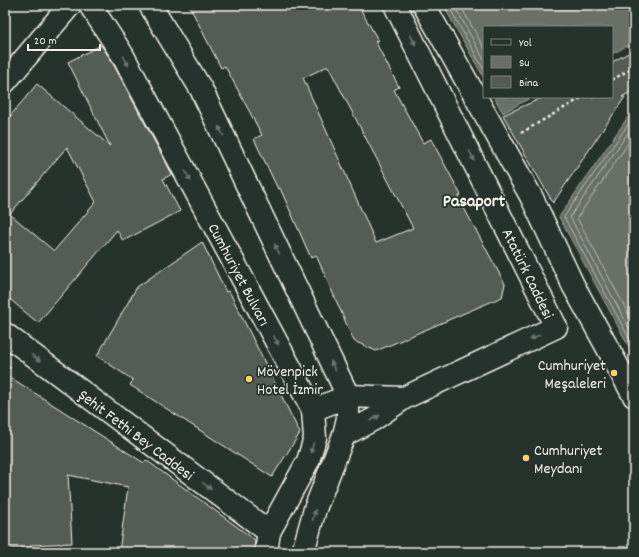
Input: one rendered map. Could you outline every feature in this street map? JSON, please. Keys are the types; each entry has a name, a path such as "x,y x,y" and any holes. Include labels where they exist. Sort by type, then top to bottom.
{"street":[{"path":"5,82 70,5"},
{"name":"Cumhuriyet Bulvarı","path":"90,5 122,54 313,410 315,438 308,461 268,542"},
{"path":"150,5 201,89 348,396 348,418 344,435 315,509 303,552"},
{"name":"Atatürk Caddesi","path":"344,435 374,419 404,398 556,328 396,5"},
{"path":"424,5 532,198 573,285 634,396"},
{"name":"Şehit Fethi Bey Caddesi","path":"5,334 268,542"},
{"path":"313,410 348,396"},
{"name":"Atatürk Caddesi","path":"348,396 404,398"}],"path":[{"path":"613,79 634,67"},
{"path":"502,145 581,98"}],"water":[{"path":"443,5 634,5 634,42 613,53 613,26 483,26 483,76"},
{"path":"495,98 530,98 503,113"},
{"path":"634,112 634,356 559,217 630,114"}],"building":[{"path":"189,5 358,5 378,40 375,41 399,87 394,90 423,143 431,139 461,195 458,197 505,284 502,297 376,351 354,341 316,255 311,258 280,188 278,189 254,139 262,135 225,66 221,68","holes":["328,66 413,228 376,243 303,78"]},
{"path":"101,45 111,60 172,174 163,179 180,211 123,241 117,230 38,323 5,295 5,122 37,84 110,146 68,62","holes":["67,147 96,202 54,251 10,214"]},
{"path":"634,50 634,90 622,97 625,97 553,203 503,115 542,98 613,98 613,61"},
{"path":"202,242 226,292 229,291 300,433 272,477 130,385 133,380 97,356 137,287"},
{"path":"5,374 144,463 146,460 255,540 254,552 119,552 128,487 68,475 72,543 31,545 31,548 5,550"}],"place":[{"name":"Cumhuriyet Meşaleleri","path":"614,373"},
{"name":"Mövenpick Hotel İzmir","path":"249,379"},
{"name":"Cumhuriyet Meydanı","path":"526,458"}],"district":[{"name":"Pasaport","path":"474,200"}]}
